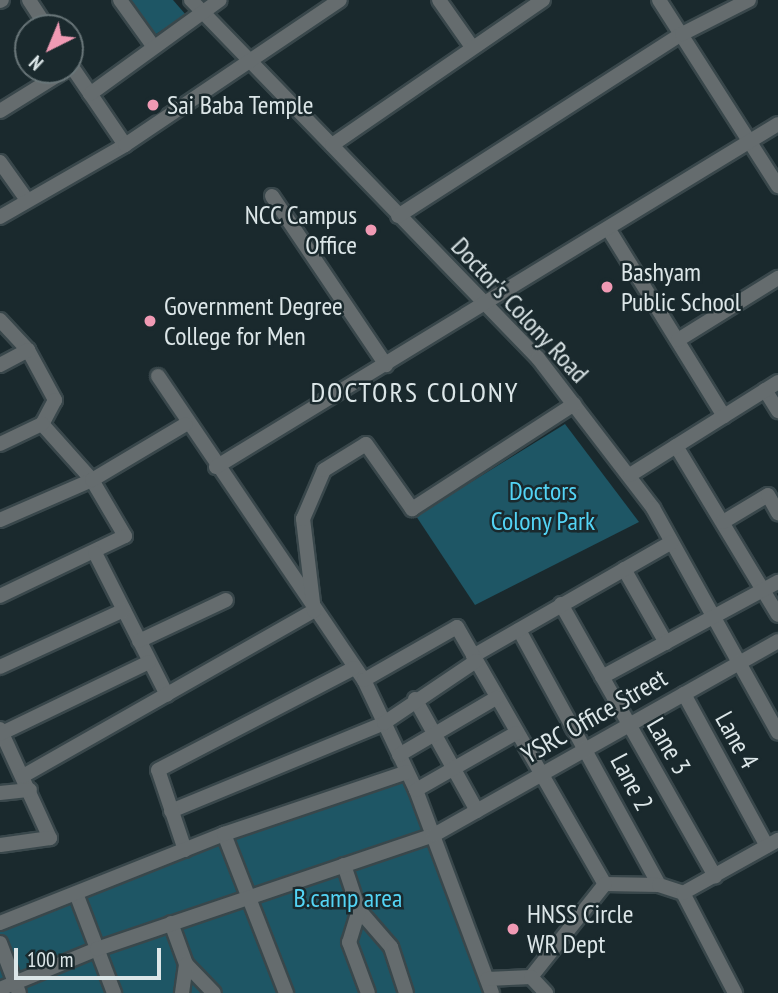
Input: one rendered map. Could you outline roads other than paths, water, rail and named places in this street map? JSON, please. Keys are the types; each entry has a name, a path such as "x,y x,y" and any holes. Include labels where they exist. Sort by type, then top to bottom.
{"street":[{"path":"120,0 153,46"},
{"name":"Doctor's Colony Road","path":"191,0 486,305 574,404 630,475 672,542 737,664 778,733"},
{"path":"90,94 220,0"},
{"path":"0,217 125,145 252,62 340,0"},
{"path":"439,0 472,47"},
{"path":"332,145 472,47 526,5 543,0"},
{"path":"659,0 778,186"},
{"path":"398,216 682,34 749,0"},
{"path":"0,111 43,84"},
{"path":"83,84 125,145"},
{"path":"216,467 609,230 778,124"},
{"path":"2,169 27,200"},
{"path":"272,196 386,365"},
{"path":"609,230 724,416"},
{"path":"678,340 778,278"},
{"path":"0,320 28,351 55,400 42,424 0,444"},
{"path":"0,365 28,351"},
{"path":"158,376 186,424 364,680 416,790 489,986 531,977 605,884"},
{"path":"630,475 778,382"},
{"path":"765,390 778,411"},
{"path":"314,611 303,519 324,470 366,444 412,509 574,404"},
{"path":"0,596 95,553 125,536 92,480 42,424"},
{"path":"0,520 92,480 186,424"},
{"path":"676,446 778,615"},
{"path":"723,522 773,492 778,513"},
{"path":"171,811 384,723 474,658 561,604 672,542"},
{"path":"95,553 167,695"},
{"path":"624,569 666,643"},
{"path":"602,677 778,582"},
{"path":"139,641 226,600"},
{"name":"Lane 3","path":"561,604 715,876"},
{"path":"0,667 124,610"},
{"path":"23,776 314,611"},
{"path":"364,680 457,627 605,884"},
{"name":"Lane 2","path":"519,630 659,885"},
{"name":"YSRC Office Street","path":"0,989 17,988 97,949 434,835 778,641"},
{"path":"0,845 50,838 1,732 149,662"},
{"path":"185,850 158,770 354,668"},
{"name":"Lane 4","path":"684,694 773,843"},
{"path":"399,755 496,698"},
{"path":"415,699 477,811"},
{"path":"416,790 454,771 516,733"},
{"path":"0,923 77,896 224,834 407,772"},
{"path":"0,793 30,790"},
{"path":"224,834 286,993"},
{"path":"683,894 773,843"},
{"path":"344,865 359,911 391,947 406,993"},
{"path":"605,884 659,885 683,894 735,993"},
{"path":"77,896 114,993"},
{"path":"359,911 349,942 368,993"},
{"path":"171,923 186,964 214,993"},
{"path":"0,943 17,988"},
{"path":"182,993 186,964"},
{"path":"531,977 546,993"}],"place":[{"name":"Sai Baba Temple","path":"153,105"},
{"name":"NCC Campus Office","path":"371,230"},
{"name":"Bashyam Public School","path":"607,287"},
{"name":"Government Degree College for Men","path":"150,321"},
{"name":"HNSS Circle WR Dept","path":"513,929"}],"district":[{"name":"DOCTORS COLONY","path":"415,392"}],"park label":[{"name":"Doctors Colony Park","path":"543,506"},
{"name":"B.camp area","path":"348,898"}]}
